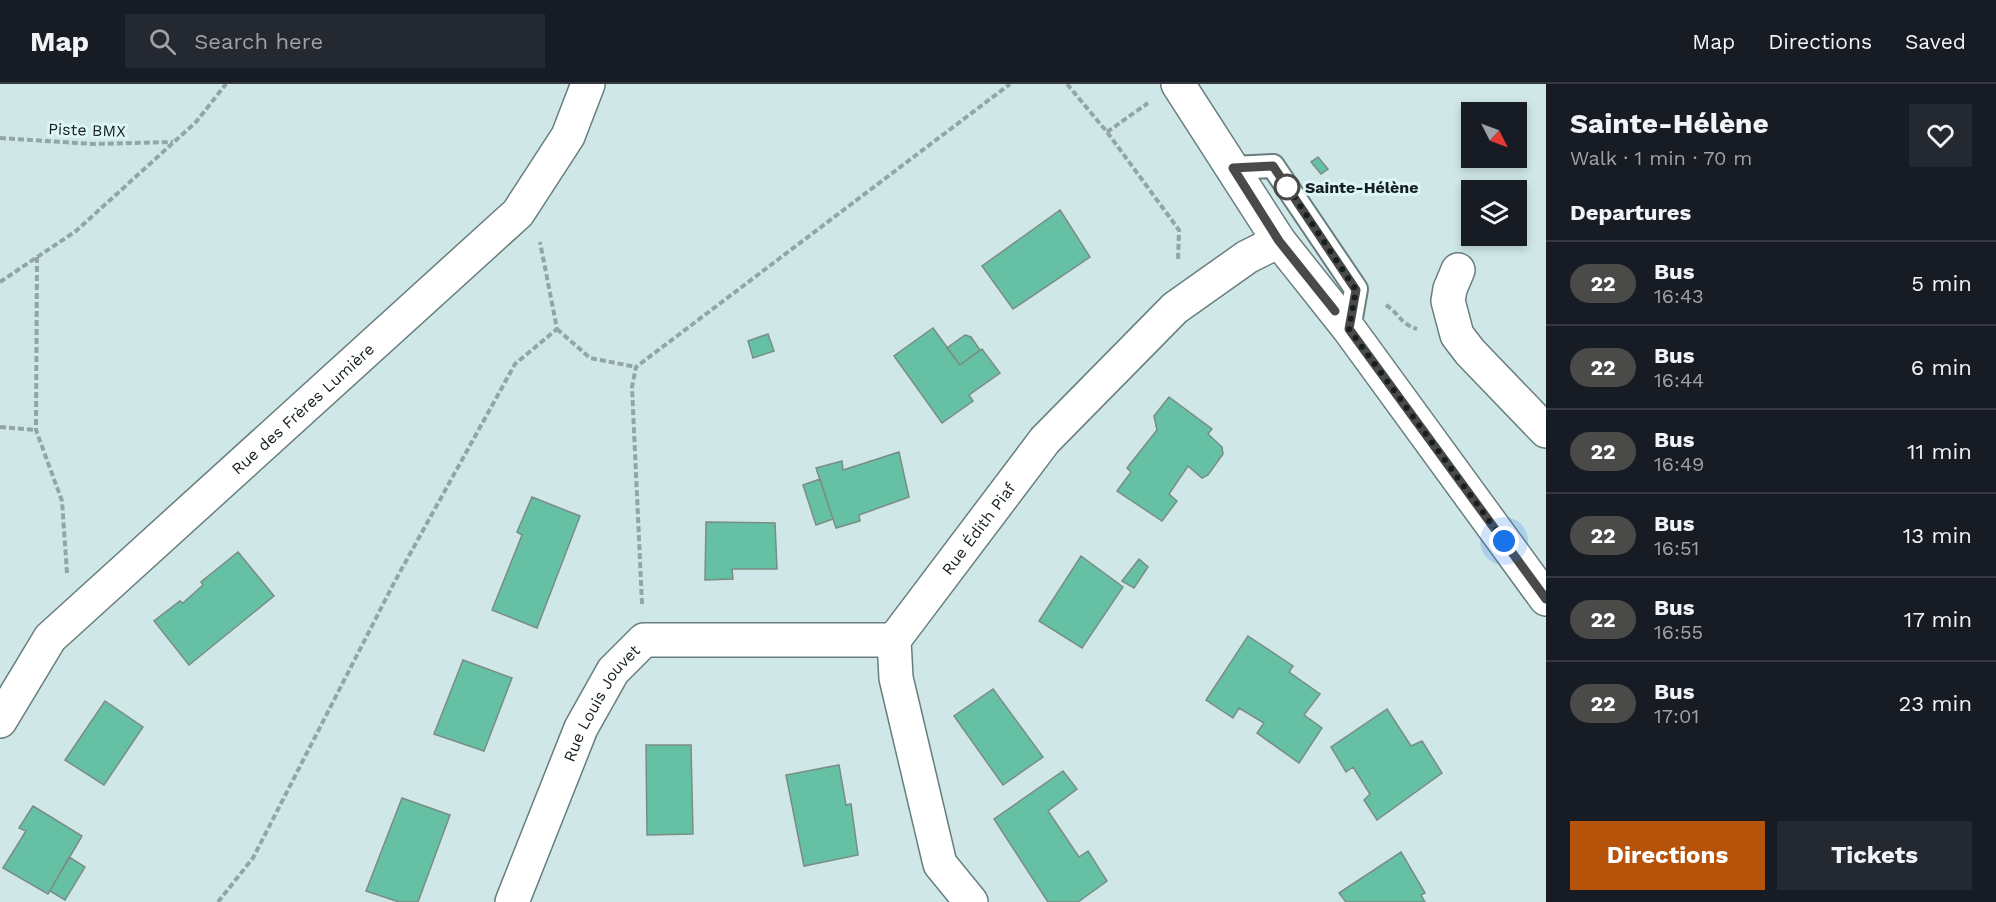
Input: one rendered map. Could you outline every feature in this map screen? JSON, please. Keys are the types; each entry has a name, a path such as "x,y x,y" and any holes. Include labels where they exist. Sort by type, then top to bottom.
{"street":[{"name":"Rue des Frères Lumière","path":"0,721 50,638 518,213 568,136 588,84"},
{"path":"1181,90 1279,241 1349,329 1546,599"},
{"name":"Rue Édith Piaf","path":"894,640 1045,441 1175,308 1247,257 1279,241"},
{"path":"1458,270 1448,301 1449,312 1457,335 1470,352 1546,431"},
{"name":"Rue Louis Jouvet","path":"512,902 581,728 613,671 644,640 894,640"},
{"path":"894,640 896,678 940,864 971,902"}],"lane":[{"path":"1233,168 1273,166 1356,290 1349,329"}],"path":[{"path":"0,282 76,231 196,122 226,84"},
{"path":"644,640 632,387 636,367 1010,84"},
{"path":"1067,84 1107,132 1179,230 1175,308"},
{"path":"1107,132 1181,90"},
{"name":"Piste BMX","path":"0,138 93,144 174,142"},
{"path":"518,213 538,230 556,329 590,358 636,367"},
{"path":"37,257 36,430 62,501 69,621"},
{"path":"1356,290 1390,308 1404,324 1426,332 1445,343 1457,335"},
{"path":"218,902 253,858 394,581 515,364 556,329"},
{"path":"0,427 36,430"}],"building":[{"path":"1318,157 1328,169 1321,174 1311,162"},
{"path":"1060,210 1090,257 1013,309 982,266"},
{"path":"933,328 960,365 982,349 1000,373 969,395 973,401 942,423 894,356"},
{"path":"768,334 774,351 753,358 748,341"},
{"path":"965,335 971,337 980,350 960,365 947,348"},
{"path":"1169,397 1212,429 1208,434 1222,447 1223,454 1208,475 1202,478 1188,466 1169,494 1177,501 1162,521 1117,491 1131,472 1127,468 1157,430 1154,416"},
{"path":"899,452 909,497 859,515 860,521 836,528 816,468 842,461 843,470"},
{"path":"820,479 833,519 816,525 803,485"},
{"path":"532,497 580,516 537,628 492,610 522,535 517,532"},
{"path":"706,522 775,523 777,569 732,569 733,579 705,580"},
{"path":"238,552 274,596 189,665 154,621 180,601 183,603 203,585 201,582"},
{"path":"1081,556 1123,587 1082,648 1039,621"},
{"path":"1139,559 1148,567 1134,588 1122,581"},
{"path":"1248,636 1293,666 1289,672 1320,694 1304,715 1322,728 1299,763 1257,733 1264,723 1239,708 1233,718 1206,700"},
{"path":"463,660 512,678 484,751 434,734"},
{"path":"993,689 1043,757 1003,785 954,716"},
{"path":"105,701 143,727 104,785 65,760"},
{"path":"1387,709 1411,746 1422,741 1442,773 1377,820 1364,800 1370,794 1353,767 1346,772 1331,747"},
{"path":"646,745 691,745 693,834 647,835"},
{"path":"839,765 846,805 851,804 858,855 804,866 786,775"},
{"path":"1063,771 1077,789 1048,811 1079,857 1088,851 1107,881 1078,902 1048,902 994,819"},
{"path":"402,798 450,815 418,902 399,902 366,891"},
{"path":"33,806 82,836 48,894 3,868 26,831 19,828"},
{"path":"1401,852 1425,893 1421,895 1425,902 1346,902 1339,893"},
{"path":"69,857 85,867 65,900 50,891"}],"bus line":[{"name":"22","path":"1335,311 1279,241 1233,168 1273,166 1356,290 1349,329 1546,599"}],"place":[{"name":"Sainte-Hélène","path":"1287,187"}],"route":[{"path":"1287,187 1285,183 1356,290 1349,329 1504,541"}]}
